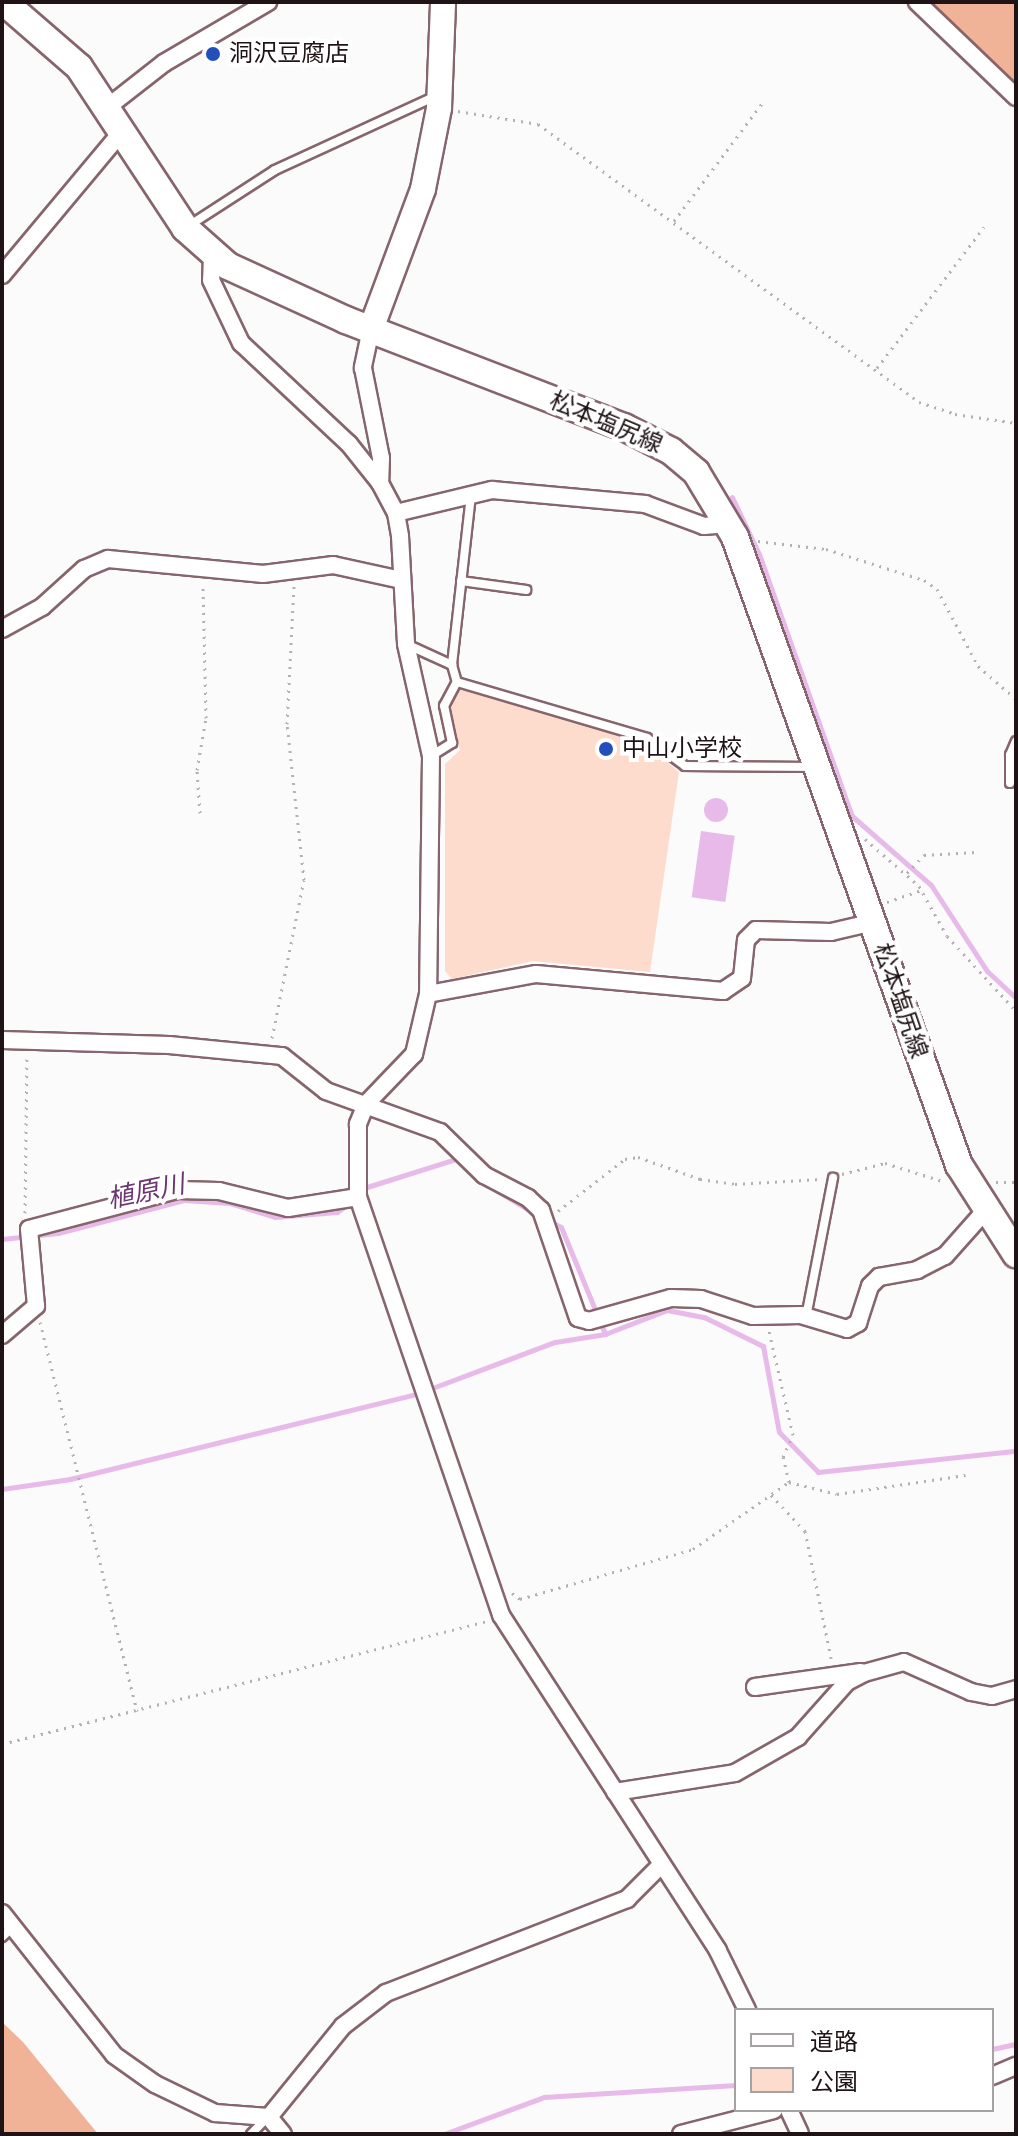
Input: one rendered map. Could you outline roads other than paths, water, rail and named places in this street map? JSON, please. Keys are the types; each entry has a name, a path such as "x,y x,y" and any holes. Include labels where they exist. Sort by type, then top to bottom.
{"main road":[{"name":"松本塩尻線","path":"4,2 79,67 109,106 185,228 212,255 259,285 624,427 671,451 696,472 731,531 965,1176 985,1211 1016,1254"},
{"path":"371,329 423,189 440,101 443,2"}],"street":[{"path":"109,106 164,63 268,2"},
{"path":"917,2 1016,97"},
{"path":"2,275 124,129"},
{"path":"212,255 211,280 241,343 306,398 380,483 396,513 406,644 431,756 428,994 414,1054 366,1104 358,1124 358,1197 501,1615 718,1951 746,2008"},
{"path":"371,329 363,368 381,458 380,483"},
{"path":"396,513 492,490 645,504 704,526 731,531"},
{"path":"2,629 42,607 84,569 108,559 203,571 295,570 333,565 401,580"},
{"path":"428,994 536,974 723,991 742,978 746,940 756,930 831,932 871,916"},
{"path":"2,1040 282,1056 326,1091 440,1132 484,1175 528,1198 543,1215 578,1318 589,1321 671,1298 701,1299 765,1316 806,1317 831,1328 858,1323 870,1286 879,1277 917,1270 945,1256 985,1211"},
{"path":"2,1335 36,1306 29,1229 177,1190 219,1191 288,1208 358,1197"},
{"path":"755,1687 866,1672 904,1662 971,1692 992,1696 1016,1689"},
{"path":"615,1792 735,1773 798,1737 847,1682 866,1672"},
{"path":"269,2117 343,2026 386,1993 627,1899 661,1865"},
{"path":"2,1913 8,1932 114,2055 155,2084 215,2113 269,2117 283,2134"},
{"path":"994,2075 1016,2066"},
{"path":"681,2134 766,2112"},
{"path":"790,2112 800,2134"}],"lane":[{"path":"185,228 275,170 440,101"},
{"path":"431,756 452,743 444,706 457,682 452,665 471,495"},
{"path":"461,581 526,590"},
{"path":"406,644 452,665"},
{"path":"457,682 647,738 685,766 818,766"},
{"path":"1010,783 1010,755 1016,741"},
{"path":"806,1317 833,1178"},
{"path":"251,2134 269,2117"}],"waterway":[{"path":"732,497 759,554 852,816 931,885 987,971 1016,998"},
{"name":"植原川","path":"367,1187 459,1158"},
{"name":"植原川","path":"489,1186 539,1216"},
{"name":"植原川","path":"2,1239 58,1233 184,1200 230,1203 275,1217 337,1212 344,1207"},
{"name":"植原川","path":"551,1222 561,1227 605,1334"},
{"path":"435,1387 555,1342 605,1334 667,1310 704,1317 763,1346 779,1432 818,1472 1016,1451"},
{"path":"2,1489 70,1479 415,1394"},
{"path":"994,2049 1016,2044"},
{"path":"444,2134 544,2097 734,2085"}],"place":[{"name":"洞沢豆腐店","path":"213,54"},
{"name":"中山小学校","path":"606,749"}]}
